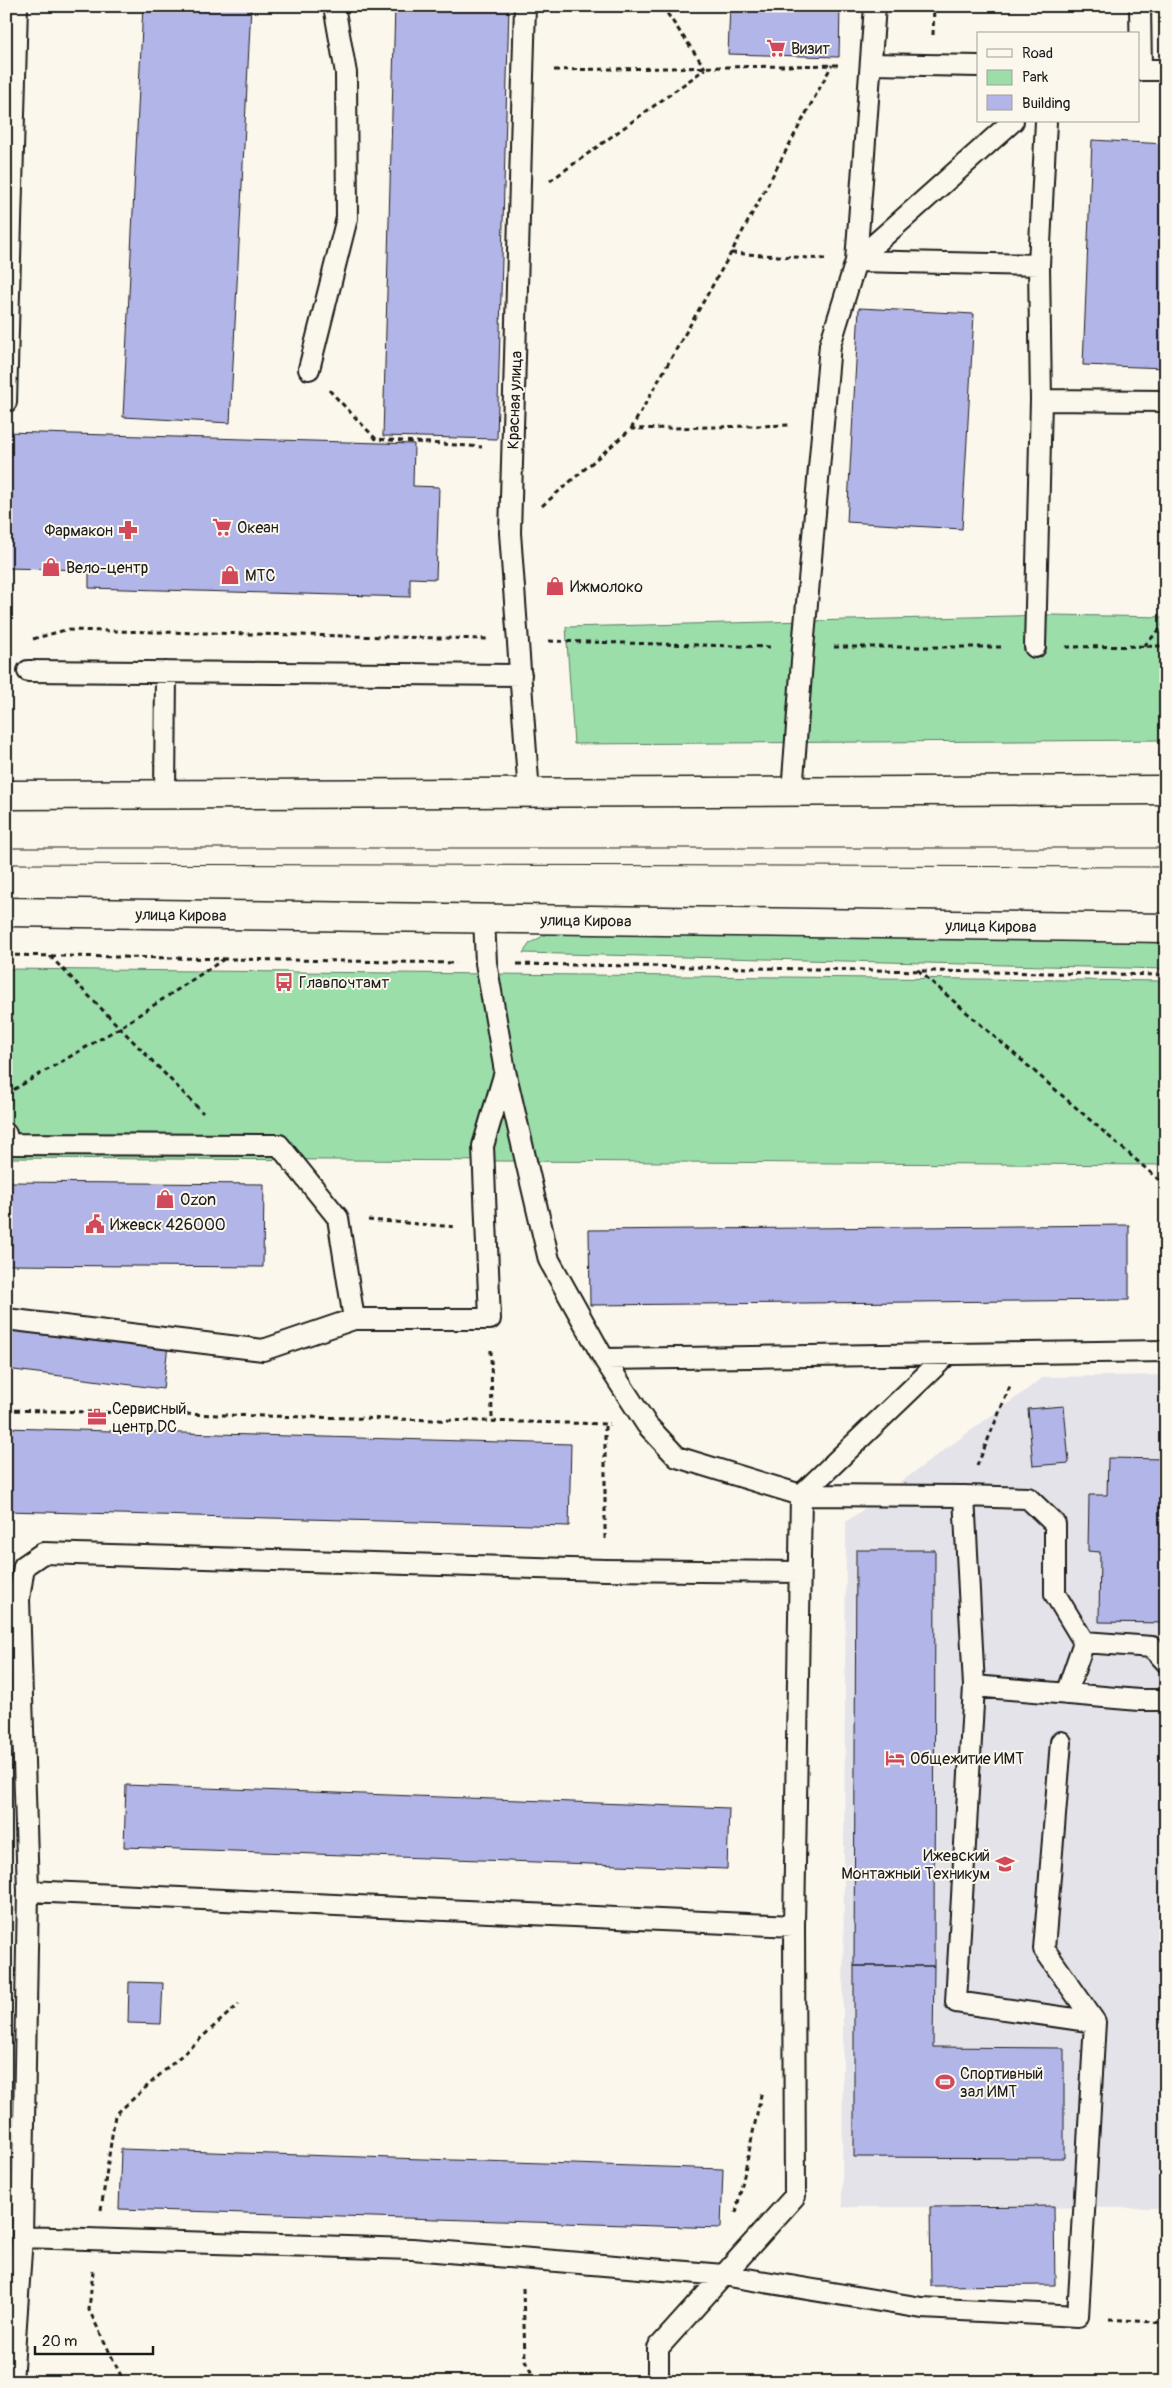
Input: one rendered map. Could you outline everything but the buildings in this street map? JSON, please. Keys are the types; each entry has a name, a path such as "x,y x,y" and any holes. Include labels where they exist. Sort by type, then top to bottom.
{"main road":[{"path":"6,795 1166,790"},
{"name":"улица Кирова","path":"6,912 1166,928"}],"lane":[{"path":"6,402 17,6"},
{"path":"309,369 347,218 346,73 334,6"},
{"name":"Красная улица","path":"525,6 510,533 529,794"},
{"path":"792,792 830,345 856,261 875,6"},
{"path":"1140,6 1140,32"},
{"path":"871,64 977,66"},
{"path":"1140,70 1166,70"},
{"path":"856,261 1012,122"},
{"path":"1035,647 1041,400 1039,265 1046,122"},
{"path":"856,261 1039,265"},
{"path":"1041,400 1166,402"},
{"path":"28,671 521,675"},
{"path":"165,795 166,672"},
{"path":"484,918 486,963 505,1071 549,1260 604,1358 647,1425 677,1458 801,1495 1028,1498 1055,1524 1055,1594 1084,1642"},
{"path":"6,1318 263,1350 354,1319 490,1319 484,1146 505,1071"},
{"path":"6,1134 9,1144 279,1145 338,1218 354,1319"},
{"path":"604,1358 1166,1352"},
{"path":"658,2382 658,2348 795,2196 794,1926 798,1572 801,1495 948,1354"},
{"path":"964,1496 974,1686 956,2002 1095,2022"},
{"path":"12,2382 22,2237 28,1891 19,1599 24,1566 44,1553 605,1570 798,1572"},
{"path":"1084,1642 1152,1647 1166,1662"},
{"path":"1066,1694 1084,1642"},
{"path":"974,1686 1139,1700 1166,1700"},
{"path":"22,2237 412,2249 723,2275 922,2308 1078,2316 1095,2022 1044,1949 1061,1742"},
{"path":"28,1891 794,1926"}],"path":[{"path":"662,6 706,68"},
{"path":"523,70 871,64"},
{"path":"510,533 631,429 731,252 832,65"},
{"path":"519,204 706,68"},
{"path":"731,252 856,261"},
{"path":"309,369 376,439 512,449"},
{"path":"631,429 823,424"},
{"path":"1143,646 1166,623"},
{"path":"29,640 65,630 803,648 1166,646"},
{"path":"6,955 1166,975"},
{"path":"49,956 233,1144"},
{"path":"6,1094 119,1028 224,959"},
{"path":"918,970 1166,1187"},
{"path":"1166,1180 1166,1187"},
{"path":"338,1218 486,1229"},
{"path":"490,1319 492,1421"},
{"path":"964,1496 1024,1353"},
{"path":"6,1410 647,1425"},
{"path":"605,1424 605,1570"},
{"path":"124,2382 89,2310 96,2239 115,2115 238,2004"},
{"path":"735,2218 763,2084"},
{"path":"522,2258 525,2360 536,2382"},
{"path":"1078,2316 1166,2323"}],"shaded area":[{"name":"Ижевский Монтажный Техникум","path":"1166,1375 1166,2208 842,2207 846,1522 1044,1377"}],"green space":[{"path":"1051,615 1166,617 1166,740 574,744 566,627"},
{"path":"558,928 1166,943 1166,969 523,953 530,943"},
{"path":"6,969 1166,981 1166,1165 6,1158"}],"tram line":[{"path":"6,848 1166,848"},
{"path":"6,864 1166,867"}],"place":[{"name":"Визит","path":"776,48"},
{"name":"Океан","path":"222,527"},
{"name":"Фармакон","path":"128,530"},
{"name":"Вело-центр","path":"51,567"},
{"name":"МТС","path":"230,575"},
{"name":"Ижмолоко","path":"555,586"},
{"name":"Главпочтамт","path":"284,982"},
{"name":"Ozon","path":"165,1199"},
{"name":"Ижевск 426000","path":"95,1224"},
{"name":"Сервисный центр DC","path":"97,1417"},
{"name":"Общежитие ИМТ","path":"895,1758"},
{"name":"Ижевский Монтажный Техникум","path":"1005,1864"},
{"name":"Спортивный зал ИМТ","path":"945,2082"}]}
